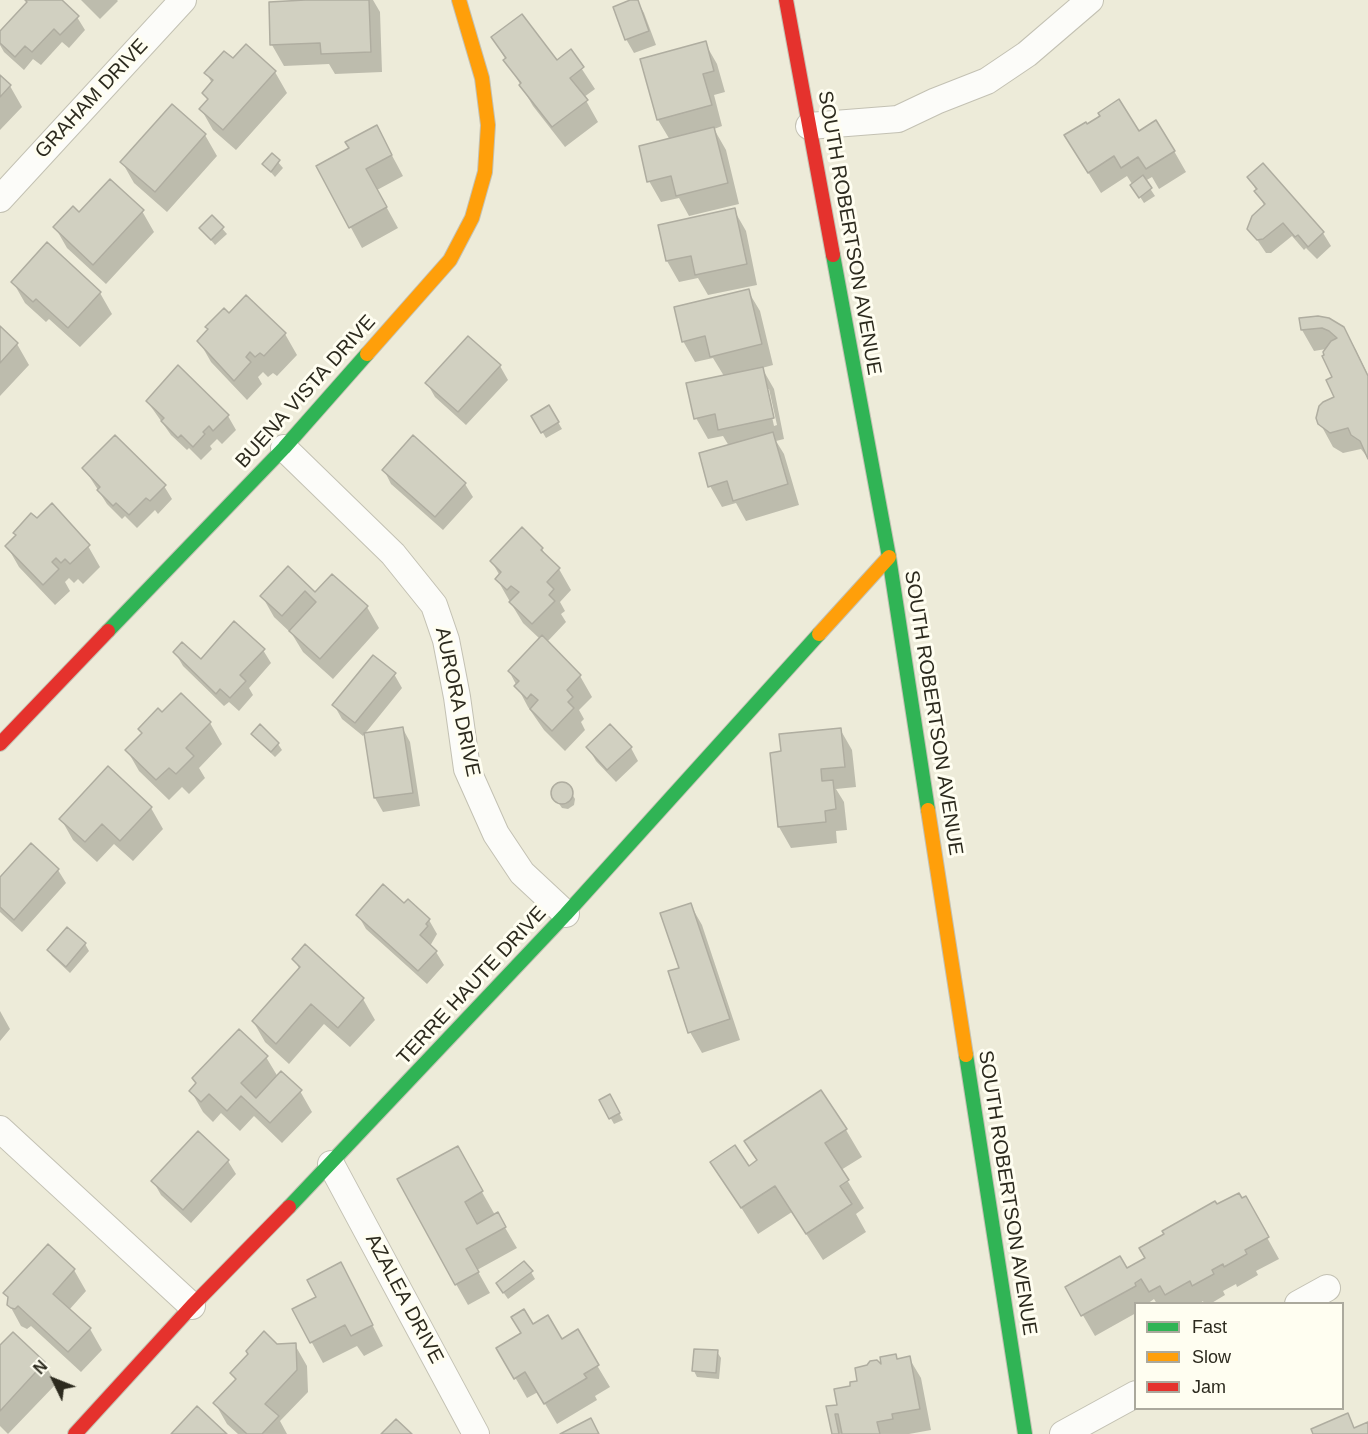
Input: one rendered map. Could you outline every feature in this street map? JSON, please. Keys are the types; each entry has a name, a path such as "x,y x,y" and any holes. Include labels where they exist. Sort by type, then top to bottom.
{"street":[{"name":"GRAHAM DRIVE","path":"0,199 183,0"},
{"name":"BUENA VISTA DRIVE","path":"0,744 284,448 450,260 472,218 485,172 488,124 482,78 459,0"},
{"name":"SOUTH ROBERTSON AVENUE","path":"786,0 889,557 1025,1434"},
{"path":"809,126 898,119 987,81 1027,54 1090,0"},
{"name":"AURORA DRIVE","path":"284,448 393,554 434,605 446,640 467,769 502,844 522,873 566,914"},
{"name":"TERRE HAUTE DRIVE","path":"75,1434 192,1306 331,1164 566,914 889,557"},
{"path":"0,1129 192,1306"},
{"name":"AZALEA DRIVE","path":"331,1164 476,1434"},
{"path":"1302,1302 1327,1288"},
{"path":"1063,1434 1134,1395"}],"building":[{"path":"25,0 62,0 79,16 60,35 54,29 32,52 25,46 15,57 0,43 0,31 27,2"},
{"path":"369,0 371,52 321,54 320,43 270,45 269,2"},
{"path":"630,0 638,0 649,31 625,40 613,7"},
{"path":"522,14 557,60 571,49 584,67 570,78 588,100 552,127 519,85 521,83 503,60 506,58 491,37"},
{"path":"706,41 714,71 703,74 712,105 657,120 640,59"},
{"path":"246,44 276,71 223,130 199,109 208,99 202,93 213,80 204,73 224,51 233,58"},
{"path":"0,75 11,85 0,97"},
{"path":"1119,99 1139,131 1156,120 1175,151 1146,169 1138,157 1121,168 1114,156 1088,173 1064,135 1100,116 1098,113"},
{"path":"172,104 206,134 155,192 120,162"},
{"path":"377,125 392,155 366,169 387,207 349,228 316,166 349,148 345,142"},
{"path":"714,127 728,183 676,196 671,176 647,182 639,146"},
{"path":"272,153 280,160 271,172 262,164"},
{"path":"1263,163 1324,232 1308,247 1283,223 1263,239 1257,240 1247,229 1252,216 1265,204 1254,191 1257,189 1247,177"},
{"path":"1143,175 1152,188 1139,198 1130,185"},
{"path":"110,179 144,210 93,265 53,227 73,206 79,212"},
{"path":"735,208 747,264 695,275 691,256 666,261 658,225"},
{"path":"212,215 224,227 211,240 199,228"},
{"path":"47,242 101,292 68,328 36,299 33,302 11,282"},
{"path":"749,289 762,344 710,357 705,336 682,342 674,307"},
{"path":"246,295 286,333 264,356 260,353 255,357 250,352 246,357 251,362 234,381 197,341 208,329 205,327 224,308 229,313"},
{"path":"1318,316 1329,318 1344,327 1368,376 1368,459 1360,441 1351,435 1348,428 1330,433 1318,424 1316,418 1319,406 1334,397 1326,380 1332,377 1322,356 1331,341 1337,338 1322,328 1301,330 1299,318"},
{"path":"0,326 18,343 0,363"},
{"path":"468,336 501,365 458,412 425,383"},
{"path":"178,365 229,415 213,431 209,426 193,447 181,435 178,438 161,421 164,418 146,401"},
{"path":"763,367 774,418 718,430 715,414 694,419 686,383"},
{"path":"549,405 559,422 541,433 531,416"},
{"path":"773,432 788,484 733,501 727,481 708,487 699,453"},
{"path":"115,435 166,485 150,501 146,498 129,515 116,503 113,506 97,490 100,487 82,468"},
{"path":"413,435 466,483 435,517 382,470"},
{"path":"52,503 90,545 70,564 65,559 61,563 56,558 52,562 59,569 43,585 5,546 16,535 13,533 31,513 37,518"},
{"path":"522,527 560,568 547,582 554,589 549,595 555,601 532,624 509,602 519,592 511,586 507,590 495,579 501,572 490,561"},
{"path":"288,566 315,592 332,574 368,606 320,659 289,631 316,602 305,591 282,616 260,596"},
{"path":"234,621 265,649 240,675 246,681 230,698 220,689 216,694 173,652 182,642 201,659"},
{"path":"542,635 581,675 567,690 573,697 568,702 574,708 552,731 530,709 538,700 531,694 527,699 514,686 519,681 508,671"},
{"path":"373,655 396,673 355,723 332,705"},
{"path":"181,693 211,722 186,748 194,756 176,774 169,768 156,780 125,750 142,733 138,729 158,708 162,712"},
{"path":"260,724 279,743 271,752 251,734"},
{"path":"610,724 632,747 607,770 586,747"},
{"path":"403,727 413,793 374,798 364,733"},
{"path":"841,728 845,767 821,769 822,781 833,780 836,809 825,811 826,822 778,827 770,753 781,751 779,734"},
{"path":"108,766 152,807 120,841 102,824 85,842 59,819"},
{"path":"562,782 572,789 573,793 566,803 562,804 552,797 551,793 558,783"},
{"path":"31,843 59,869 14,920 0,907 0,877"},
{"path":"383,884 404,903 408,899 430,919 426,924 428,926 420,935 437,951 418,971 356,915"},
{"path":"691,903 730,1019 688,1033 668,971 679,968 660,913"},
{"path":"67,927 86,943 66,967 47,950"},
{"path":"305,944 364,998 338,1028 311,1004 276,1044 252,1021 300,967 292,959"},
{"path":"239,1029 268,1056 241,1083 256,1098 281,1071 302,1090 270,1123 241,1096 227,1111 209,1094 201,1102 189,1091 196,1083 192,1078"},
{"path":"821,1090 847,1129 825,1143 849,1180 840,1186 852,1204 806,1234 775,1186 741,1208 710,1162 735,1145 749,1166 757,1160 744,1141"},
{"path":"610,1094 620,1113 609,1119 599,1100"},
{"path":"198,1131 229,1160 183,1210 151,1181"},
{"path":"458,1146 483,1191 465,1202 477,1224 498,1212 506,1227 466,1249 479,1272 455,1285 397,1179"},
{"path":"1239,1193 1242,1198 1246,1196 1269,1237 1245,1250 1247,1254 1224,1267 1223,1264 1212,1270 1214,1274 1192,1286 1190,1281 1165,1295 1160,1286 1149,1292 1141,1279 1135,1283 1136,1286 1081,1316 1065,1287 1120,1256 1127,1268 1145,1258 1139,1248 1164,1234 1162,1231 1215,1201 1217,1204"},
{"path":"48,1244 75,1269 53,1294 91,1328 68,1352 18,1306 15,1309 7,1305 8,1297 3,1293"},
{"path":"524,1261 533,1271 503,1293 496,1283"},
{"path":"341,1262 373,1325 351,1336 345,1325 310,1343 292,1309 316,1297 307,1280"},
{"path":"524,1309 533,1324 548,1315 562,1339 578,1329 599,1365 584,1374 587,1378 544,1404 525,1372 514,1379 496,1348 521,1333 511,1317"},
{"path":"264,1331 277,1344 296,1343 297,1370 265,1404 279,1416 262,1434 247,1434 213,1403 236,1379 230,1373 248,1354 246,1351"},
{"path":"13,1332 45,1362 0,1411 0,1345"},
{"path":"694,1349 718,1350 716,1373 692,1371"},
{"path":"896,1354 897,1359 910,1356 920,1409 892,1414 893,1419 877,1422 880,1434 842,1434 838,1414 835,1414 839,1434 832,1434 826,1406 837,1405 834,1389 850,1386 850,1382 857,1381 855,1368 867,1365 870,1361 877,1360 881,1364 880,1357"},
{"path":"197,1406 227,1434 171,1434"},
{"path":"1348,1413 1354,1428 1368,1422 1368,1434 1313,1434 1311,1429"},
{"path":"591,1418 599,1434 560,1434"},
{"path":"396,1419 412,1434 381,1434"}],"traffic: fast":[{"path":"833,255 889,557 928,810"},
{"path":"108,631 284,448 367,354"},
{"path":"289,1207 566,914 819,634"},
{"path":"966,1055 1025,1434"}],"traffic: slow":[{"path":"367,354 450,260 472,218 485,172 488,125 482,78 459,0"},
{"path":"819,634 889,557"},
{"path":"928,810 966,1055"}],"traffic: jam":[{"path":"786,0 833,255"},
{"path":"0,744 108,631"},
{"path":"75,1434 192,1306 289,1207"}]}
